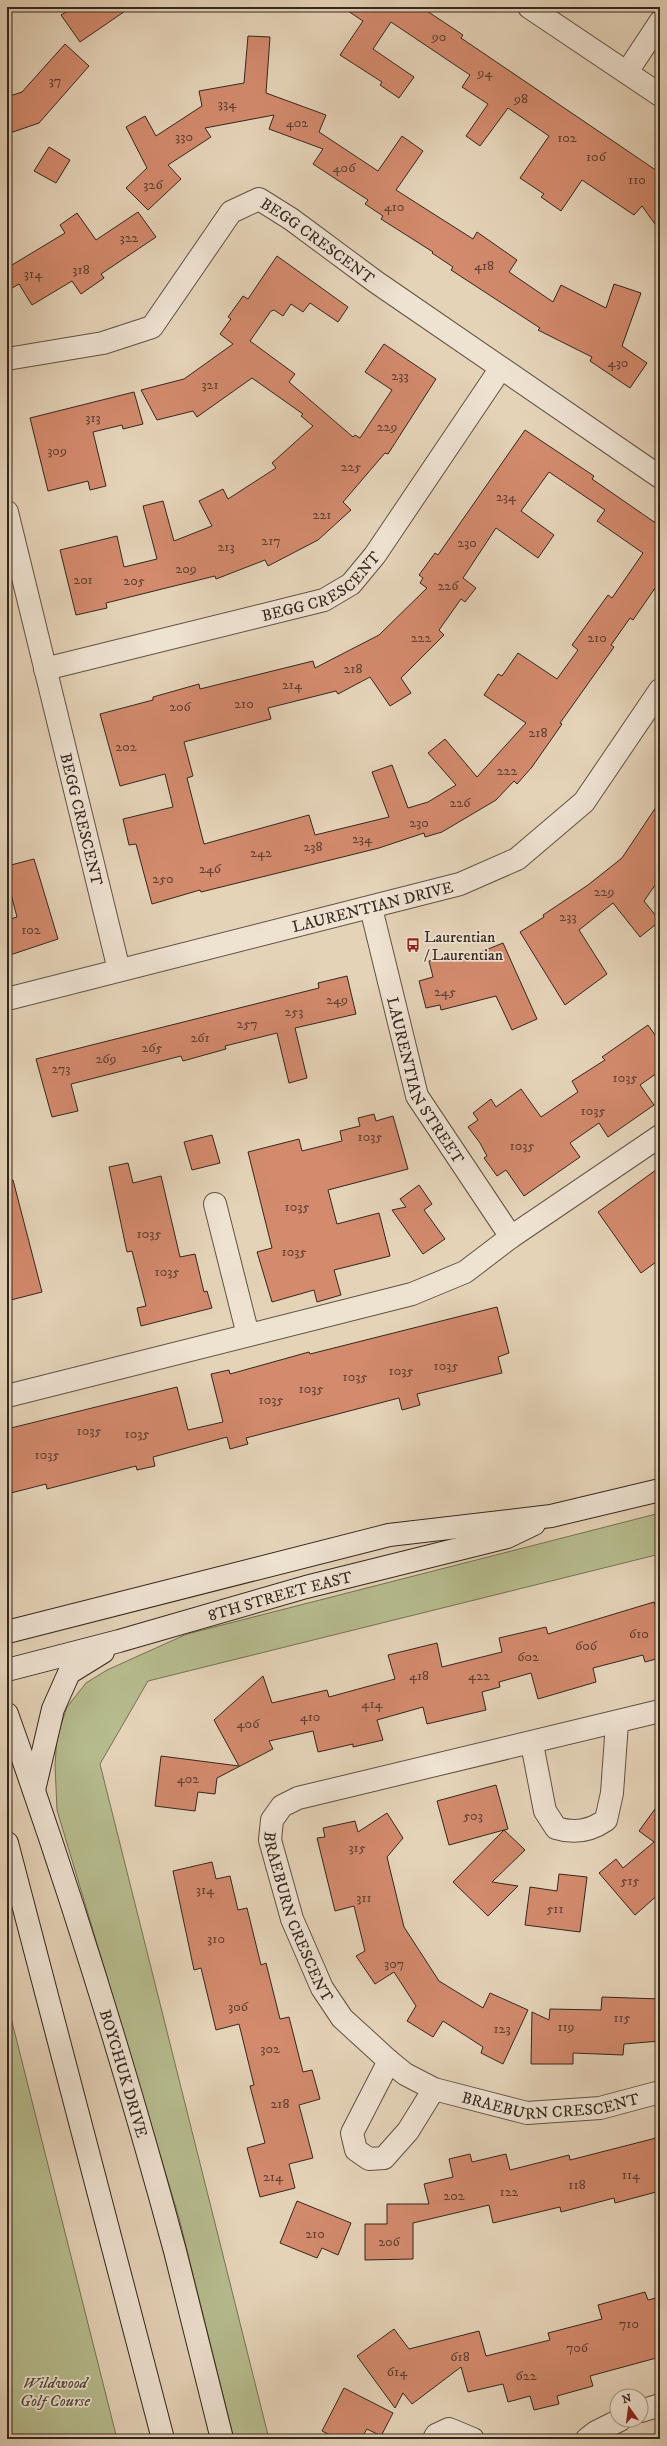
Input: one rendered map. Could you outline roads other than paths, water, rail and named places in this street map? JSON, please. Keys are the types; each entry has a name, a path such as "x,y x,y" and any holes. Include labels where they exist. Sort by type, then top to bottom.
{"street":[{"path":"529,7 660,95"},
{"path":"627,72 660,22"},
{"name":"BEGG CRESCENT","path":"7,359 103,343 152,327 231,212 259,199 291,219 376,282 660,477"},
{"name":"BEGG CRESCENT","path":"45,669 324,600 351,584 375,556 501,368"},
{"name":"BEGG CRESCENT","path":"7,512 119,970"},
{"name":"LAURENTIAN DRIVE","path":"7,999 371,908 460,884 517,859 584,802 660,690"},
{"name":"LAURENTIAN STREET","path":"371,908 417,1096 511,1237"},
{"path":"7,1396 412,1294 465,1272 511,1237 660,1136"},
{"path":"214,1204 248,1335"},
{"name":"8TH STREET EAST","path":"7,1632 389,1535 552,1516 660,1490"},
{"name":"8TH STREET EAST","path":"7,1670 119,1641 306,1587 507,1537 552,1516"},
{"path":"34,1790 53,1709 69,1673 119,1641"},
{"name":"BRAEBURN CRESCENT","path":"660,1711 532,1744 298,1798 282,1806 272,1820 270,1840 290,1912 322,1988 342,2018 405,2074 434,2089 527,2113 600,2108 660,2092"},
{"name":"BOYCHUK DRIVE","path":"7,1714 34,1790 147,2154 175,2252 222,2439"},
{"path":"532,1744 545,1811 556,1828 572,1833 594,1828 606,1820 612,1793 617,1723"},
{"path":"7,1843 164,2439"},
{"path":"389,2061 352,2133 356,2150 369,2159 384,2158 408,2131 434,2089"},
{"path":"649,2408 660,2405"},
{"path":"587,2439 596,2432 609,2426"},
{"path":"434,2439 436,2435 449,2429 473,2439"}],"place":[{"name":"Laurentian / Laurentian","path":"413,945"}],"park label":[{"name":"Wildwood Golf Course","path":"55,2391"}]}
